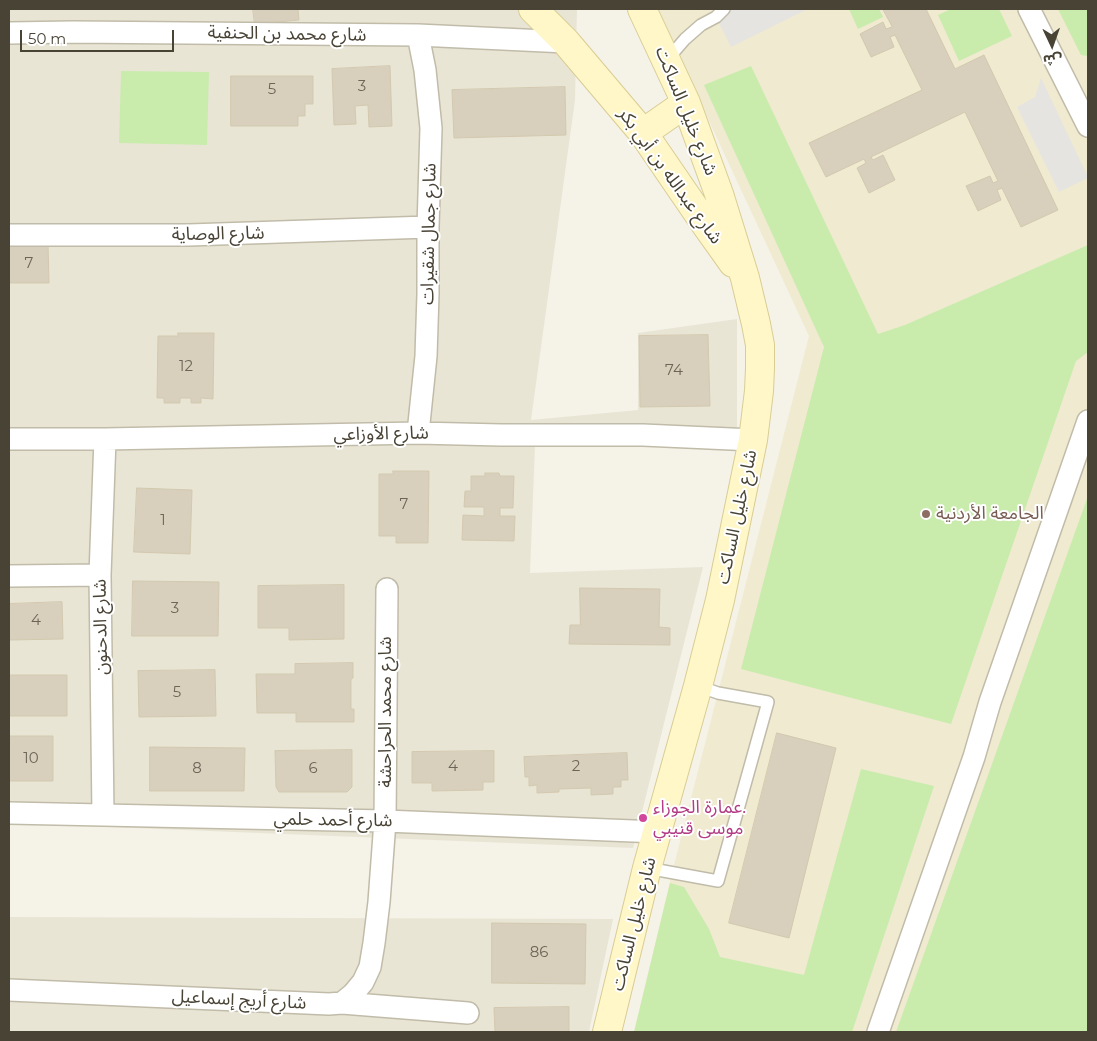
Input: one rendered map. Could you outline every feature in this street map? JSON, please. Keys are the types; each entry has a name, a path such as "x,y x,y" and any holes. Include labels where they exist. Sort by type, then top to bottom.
{"street":[{"name":"شارع عبدالله بن أبي بكر","path":"533,9 566,42 643,133 745,278"},
{"name":"شارع خليل الساكت","path":"607,1032 647,868 720,600 753,440 759,391 760,345 745,278 719,194 686,103 642,9"},
{"path":"1029,9 1087,122"},
{"name":"شارع محمد بن الحنفية","path":"9,33 418,35 566,42"},
{"name":"شارع جمال شقيرات","path":"418,35 425,70 431,128 426,356 418,433"},
{"path":"643,133 686,103"},
{"name":"شارع الوصاية","path":"9,236 189,235 428,227"},
{"path":"878,1032 1088,421"},
{"name":"شارع الأوزاعي","path":"9,439 418,433 643,435 753,440"},
{"name":"شارع الدحنون","path":"103,815 100,575 105,438"},
{"path":"9,576 100,575"},
{"name":"شارع محمد الحراحشة","path":"342,1003 364,982 370,968 379,902 385,821 387,589"},
{"name":"شارع أحمد حلمي","path":"9,813 385,821 658,832"},
{"name":"شارع أريج إسماعيل","path":"9,990 329,1004 342,1003 468,1013"}],"lane":[{"path":"666,61 685,39 701,26 716,18 724,9"},
{"path":"647,868 718,881 734,825 768,702 718,693 698,686"}],"shaded area":[{"path":"9,9 577,9 575,100 531,420 638,410 638,333 737,319 737,443 535,446 530,573 703,567 633,848 9,823"},
{"name":"الجامعة الأردنية","path":"657,9 1088,9 1088,1032 634,1032 672,873 809,336"},
{"path":"712,9 808,9 731,47"},
{"path":"1041,78 1088,177 1059,192 1017,107 1035,97"},
{"path":"9,917 613,919 589,1032 9,1032"}],"green space":[{"path":"849,9 879,9 883,17 858,29"},
{"path":"951,9 999,9 1012,36 959,61 938,15"},
{"path":"1058,9 1088,9 1088,56 1081,55"},
{"path":"751,66 878,334 905,325 1088,245 1088,352 1076,361 951,724 741,669 824,347 704,85"},
{"path":"121,71 209,72 207,145 119,143"},
{"path":"1088,496 1088,1032 896,1032"},
{"path":"861,769 934,786 852,1032 634,1032 670,883 684,887 709,929 720,957 804,975"}],"building":[{"path":"253,9 298,9 299,20 255,24"},
{"path":"883,9 926,9 955,69 984,55 1058,210 1021,227 1002,188 997,190 1001,200 978,211 966,186 990,176 993,183 998,181 965,112 871,157 873,160 883,155 895,180 869,193 857,168 866,163 864,159 826,177 809,143 922,90 895,35 890,37 894,47 871,57 860,34 883,22 886,29 892,27"},
{"path":"390,66 392,126 369,127 368,105 355,106 356,124 334,125 332,69"},
{"path":"231,76 313,76 313,104 305,104 305,116 298,116 298,126 231,126"},
{"path":"565,87 566,135 454,138 452,90"},
{"path":"48,244 49,283 9,283 9,245"},
{"path":"178,333 214,333 213,399 201,398 201,403 191,403 191,398 180,398 180,403 164,403 164,398 157,398 158,336 178,336"},
{"path":"708,335 710,406 640,407 639,336"},
{"path":"393,471 429,471 428,543 396,543 396,536 379,536 379,474 393,474"},
{"path":"485,473 514,476 513,508 500,508 500,516 515,516 514,541 462,540 463,515 484,516 484,507 464,507 465,491 471,491 471,476 485,476"},
{"path":"137,488 192,490 190,554 134,552"},
{"path":"133,581 219,582 218,636 132,636"},
{"path":"344,585 344,639 289,640 289,628 258,628 258,586"},
{"path":"580,588 660,589 659,627 670,628 670,645 569,644 570,625 580,625"},
{"path":"62,602 63,639 9,640 9,604"},
{"path":"353,663 351,709 354,709 354,722 296,722 296,713 257,713 256,674 295,674 295,664"},
{"path":"215,670 216,716 139,717 138,671"},
{"path":"9,675 67,675 67,716 9,716"},
{"path":"777,733 836,748 789,938 729,923"},
{"path":"9,736 53,736 53,781 9,781"},
{"path":"150,747 245,748 244,791 150,791"},
{"path":"352,750 352,787 347,792 279,792 276,787 275,751"},
{"path":"494,751 494,782 483,782 483,790 432,791 432,783 412,783 412,752"},
{"path":"627,753 628,780 621,780 621,787 613,787 613,794 591,795 591,788 559,789 559,792 537,793 537,785 529,786 529,777 525,777 524,757"},
{"path":"492,923 586,924 585,984 492,983"},
{"path":"569,1007 569,1032 495,1032 494,1008"}],"place":[{"name":"الجامعة الأردنية","path":"926,514"},
{"name":"عمارة الجوزاء. موسى قنيبي","path":"643,818"}]}
